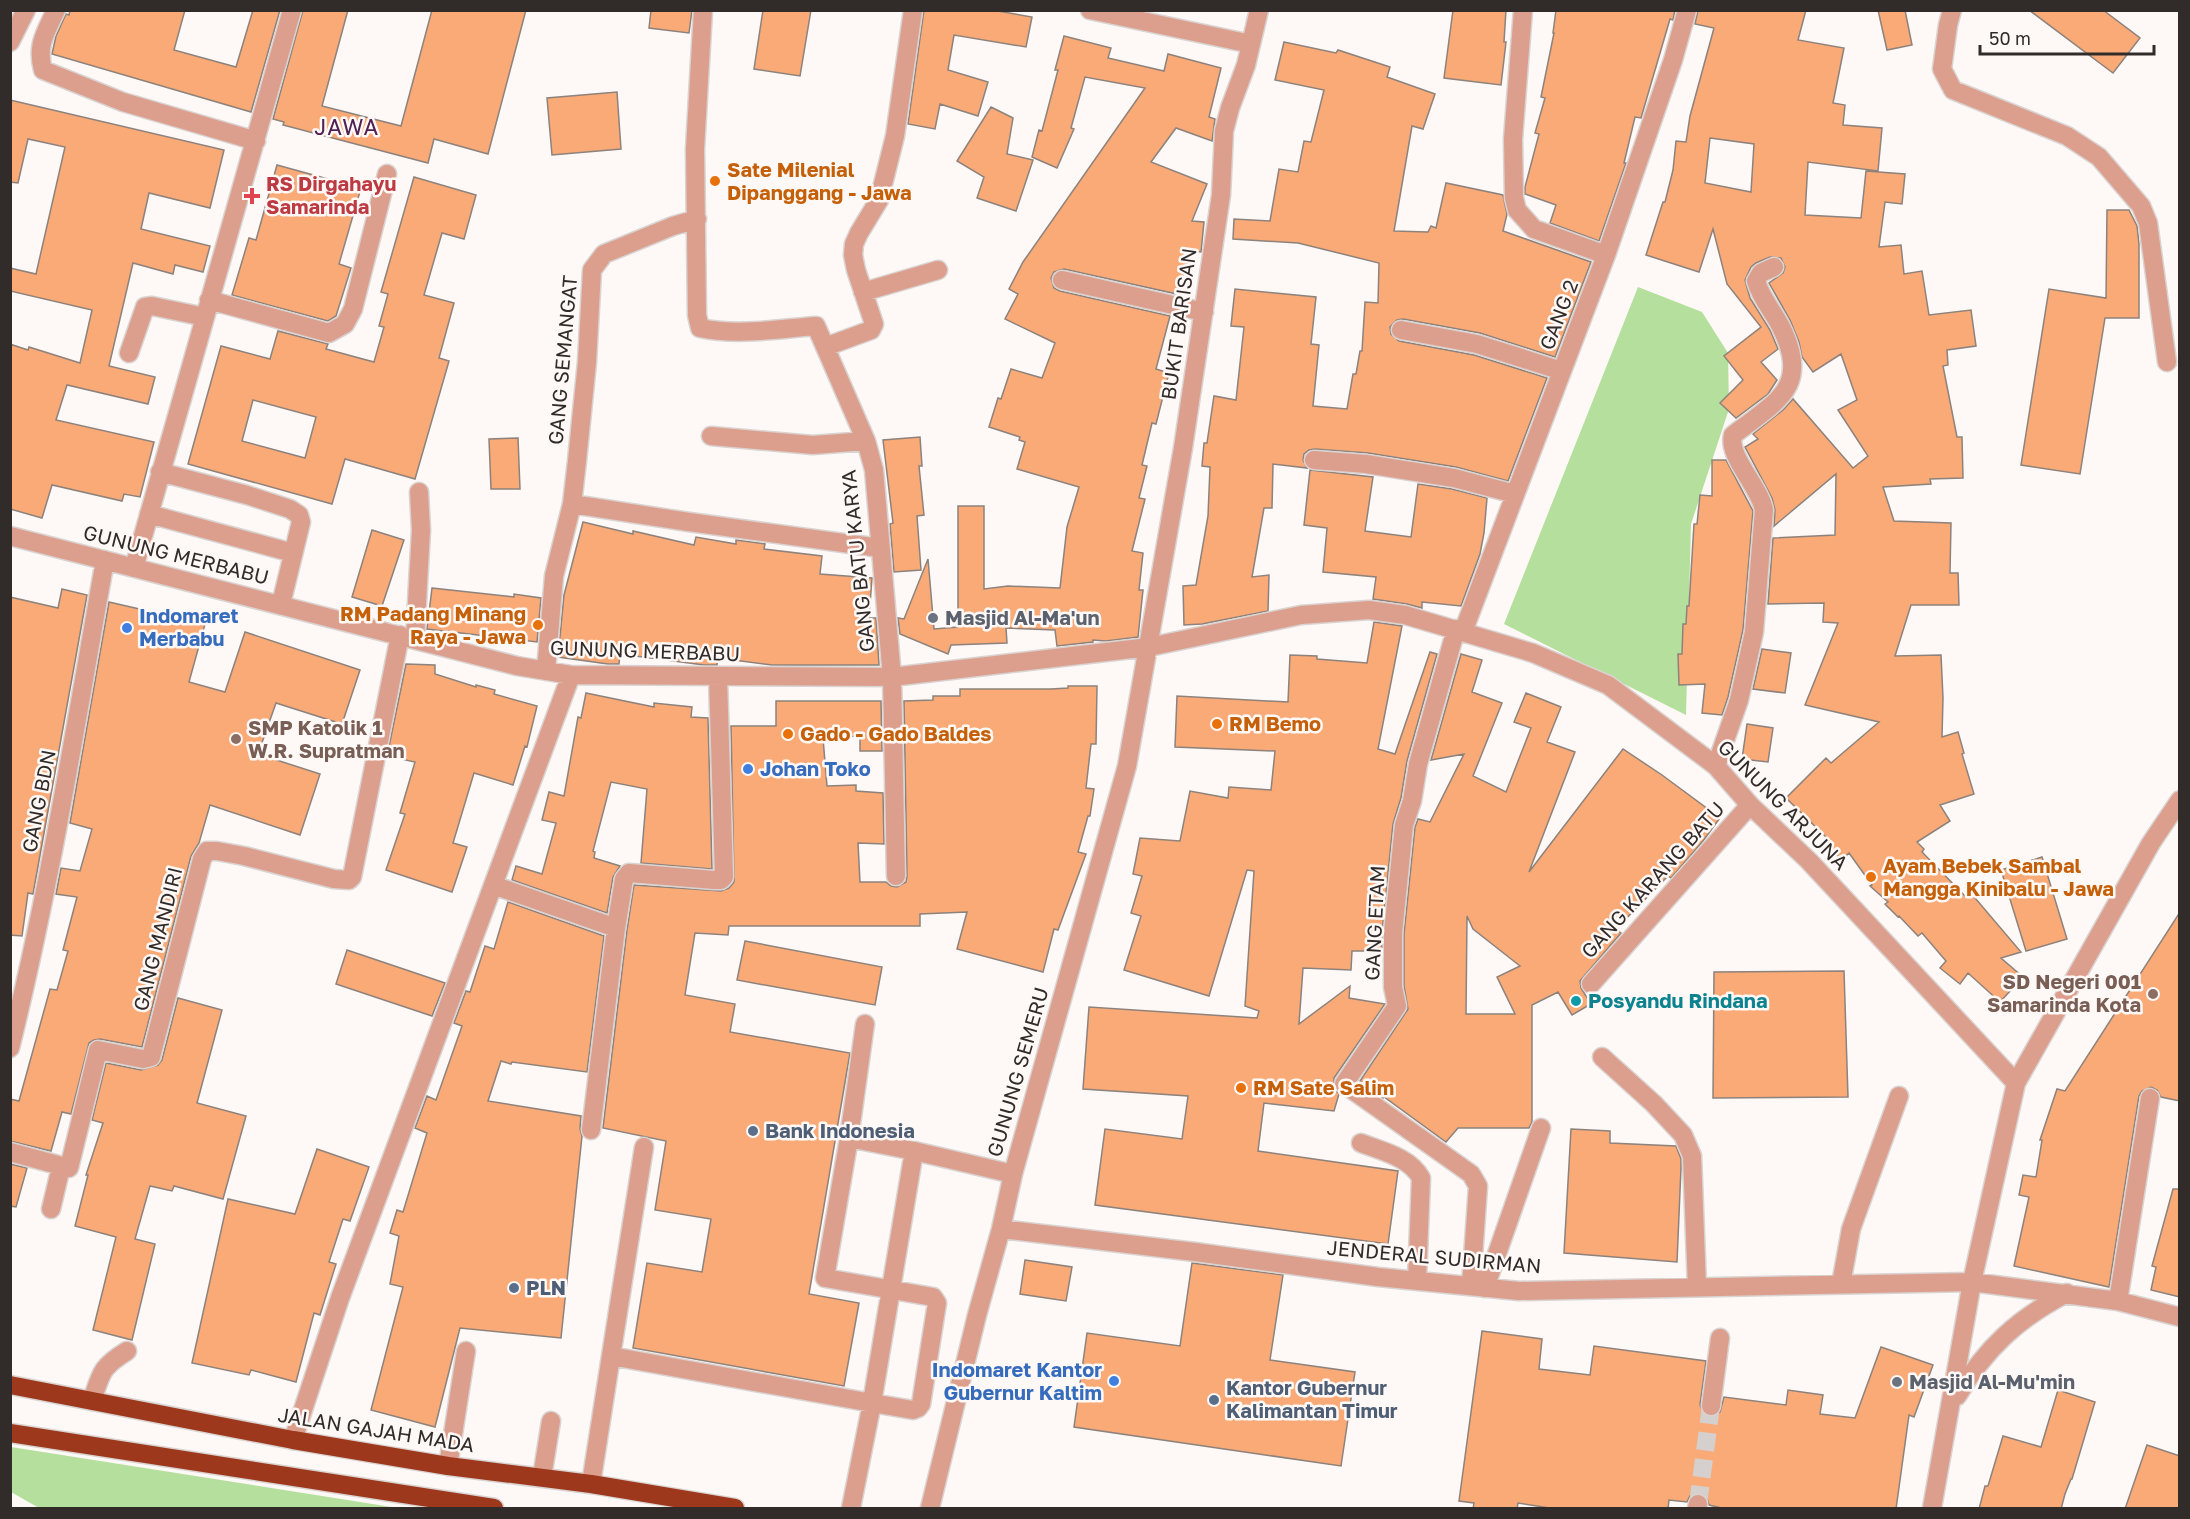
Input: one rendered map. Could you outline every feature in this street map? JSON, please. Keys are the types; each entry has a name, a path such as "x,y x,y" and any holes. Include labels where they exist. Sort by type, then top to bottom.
{"highway":[{"name":"JALAN GAJAH MADA","path":"10,1385 293,1440 448,1466 591,1484 735,1509"},
{"path":"10,1433 494,1509"}],"street":[{"path":"10,42 26,10"},
{"path":"56,10 41,43 40,58 43,70 123,102 256,141"},
{"path":"134,568 292,10"},
{"path":"697,219 695,149 703,10"},
{"path":"825,347 873,328 874,324 856,270 853,255 854,244 858,232 879,200 895,135 913,10"},
{"path":"1090,10 1251,44"},
{"name":"BUKIT BARISAN","path":"1149,647 1204,312 1221,195 1224,131 1246,65 1259,10"},
{"path":"1524,10 1513,139 1514,198 1517,210 1534,229 1606,255"},
{"name":"GANG 2","path":"1460,630 1515,494 1606,255 1688,10"},
{"path":"1952,10 1942,69 1953,90 2067,136 2099,157 2141,206 2148,223 2167,362"},
{"path":"129,352 145,306 207,309 329,333 345,324 353,309 387,174"},
{"name":"GANG BATU KARYA","path":"697,219 697,315 700,328 771,331 816,326 866,441 874,470 892,676 896,876"},
{"name":"GANG SEMANGAT","path":"546,671 554,576 572,504 587,362 592,270 604,254 673,226 697,219"},
{"path":"1716,766 1739,699 1754,632 1764,510 1762,499 1734,452 1731,440 1733,435 1781,398 1791,379 1792,366 1781,326 1760,293 1756,281 1761,273 1774,267"},
{"path":"863,292 938,270"},
{"path":"1062,280 1204,312"},
{"path":"1401,330 1477,344 1562,370"},
{"path":"711,436 813,445 866,441"},
{"path":"1314,460 1366,464 1454,477 1515,494"},
{"path":"160,472 248,495 290,509 299,515 301,522 281,604"},
{"path":"407,637 421,530 419,492"},
{"path":"572,504 880,548"},
{"path":"149,514 293,554"},
{"name":"GUNUNG MERBABU","path":"10,536 517,666 571,675 892,676 1149,647"},
{"name":"GANG BDN","path":"10,1048 25,990 60,813 105,560"},
{"name":"GUNUNG ARJUNA","path":"1149,647 1301,615 1369,610 1406,615 1460,630 1533,653 1608,685 1716,766 1750,805 1809,861 2016,1083"},
{"name":"GANG ETAM","path":"1460,630 1418,764 1412,801 1404,825 1393,933 1393,987 1397,1006 1344,1084 1471,1174 1478,1186 1478,1287"},
{"name":"GANG MANDIRI","path":"61,1167 69,1168 98,1050 143,1059 148,1059 153,1054 202,859 207,851 244,856 334,879 349,880 352,877 407,637"},
{"name":"GUNUNG SEMERU","path":"930,1509 977,1315 1001,1229 1012,1174 1127,766 1149,647"},
{"path":"293,1440 340,1298 571,675"},
{"path":"591,1130 624,879 629,873 714,880 722,880 724,877 718,676"},
{"path":"1932,1509 1972,1282 2016,1083 2151,843 2180,800"},
{"name":"GANG KARANG BATU","path":"1591,984 1750,805"},
{"path":"493,885 616,928"},
{"path":"612,1356 913,1410 918,1408 921,1404 937,1303 933,1296 825,1278 866,1024"},
{"path":"1602,1057 1654,1104 1683,1135 1692,1156 1697,1287"},
{"path":"1841,1284 1851,1229 1899,1096"},
{"path":"2118,1301 2150,1098"},
{"path":"1478,1287 1541,1128"},
{"path":"849,1138 1012,1174"},
{"path":"1361,1143 1410,1163 1420,1178 1417,1280"},
{"path":"591,1484 644,1147"},
{"path":"851,1509 872,1403 914,1151"},
{"path":"10,1152 61,1167 51,1209"},
{"name":"JENDERAL SUDIRMAN","path":"1001,1229 1519,1291 1972,1282 2118,1301 2180,1317"},
{"path":"1951,1405 1973,1369 2014,1326 2040,1307 2067,1293"},
{"path":"1711,1406 1720,1338"},
{"path":"92,1401 102,1370 111,1360 127,1351"},
{"path":"448,1466 466,1351"},
{"path":"542,1478 551,1421"}],"green space":[{"path":"1638,287 1702,312 1728,353 1729,409 1691,524 1686,715 1504,624"},
{"path":"10,1447 398,1508 39,1508 11,1492"}],"building":[{"path":"70,10 185,10 174,50 236,67 253,10 280,10 251,112 52,54 56,36"},
{"path":"303,10 348,10 322,106 401,126 432,10 526,10 488,154 434,139 428,163 283,125 284,122 273,119"},
{"path":"651,10 692,10 689,33 649,28"},
{"path":"763,10 811,10 800,76 754,69"},
{"path":"924,10 992,10 1032,17 1026,47 954,35 948,70 988,82 978,116 940,104 935,129 908,124"},
{"path":"1453,10 1506,10 1504,42 1506,42 1501,85 1444,78"},
{"path":"1556,10 1675,10 1673,20 1670,19 1641,118 1635,117 1624,163 1626,163 1599,241 1550,223 1556,205 1525,194 1539,134 1535,133 1545,98 1541,97 1554,33"},
{"path":"1698,10 1806,10 1798,40 1844,48 1833,103 1845,105 1843,125 1882,128 1878,171 1808,162 1805,215 1861,218 1866,171 1905,174 1902,204 1885,202 1879,247 1901,245 1904,274 1922,271 1929,315 1971,310 1976,346 1947,350 1948,365 1943,366 1957,437 1962,437 1963,478 1930,479 1931,484 1883,487 1894,521 1951,523 1950,573 1958,573 1959,605 1911,605 1895,656 1941,655 1942,737 1958,732 1974,794 1940,805 1950,821 1917,842 1924,849 1922,852 1965,896 1970,892 2021,952 2001,958 2023,977 2000,1002 1968,973 1960,984 1940,968 1946,961 1922,933 1918,936 1898,917 1885,904 1888,902 1870,886 1872,885 1849,853 1842,860 1825,844 1829,840 1786,798 1826,758 1831,763 1879,722 1805,705 1838,623 1823,622 1824,603 1768,604 1773,538 1835,535 1836,474 1774,526 1775,510 1772,498 1745,447 1758,439 1753,434 1793,399 1853,468 1868,456 1838,410 1857,400 1841,354 1813,372 1802,357 1790,320 1769,283 1783,273 1785,267 1781,258 1770,257 1756,263 1751,267 1745,280 1750,298 1770,330 1778,349 1761,362 1777,380 1768,394 1736,418 1720,403 1743,380 1724,356 1761,327 1727,284 1713,229 1699,272 1646,255 1663,202 1665,202 1673,170 1676,141 1686,142 1690,116 1714,28 1695,24","holes":["1710,138 1754,144 1751,192 1705,183"]},
{"path":"1878,10 1905,10 1912,45 1887,50"},
{"path":"2029,10 2103,10 2140,38 2113,73"},
{"path":"1064,36 1111,48 1108,58 1164,71 1168,54 1221,68 1209,117 1215,119 1212,141 1176,128 1151,162 1207,184 1192,221 1204,222 1201,252 1191,251 1177,294 1064,269 1054,272 1051,278 1054,288 1060,291 1170,316 1156,369 1169,373 1156,424 1152,423 1142,465 1147,466 1139,498 1145,499 1132,551 1143,553 1139,590 1143,590 1138,637 1106,641 1093,640 1093,642 1057,646 1055,630 1006,628 1007,643 951,645 948,654 900,634 898,618 904,619 928,559 934,629 958,627 958,506 984,506 984,589 1008,586 1060,588 1067,527 1079,487 1017,469 1025,442 1019,440 1020,437 989,427 998,398 1001,399 1011,369 1042,378 1055,343 1005,319 1018,294 1009,289 1023,262 1145,88 1085,77 1071,128 1074,129 1057,168 1032,157 1039,130 1042,131 1058,70 1055,70"},
{"path":"1284,42 1336,53 1338,50 1390,67 1387,77 1435,94 1423,129 1412,126 1394,231 1428,232 1431,226 1436,228 1446,183 1503,195 1507,214 1503,231 1591,262 1555,357 1480,333 1403,319 1397,320 1390,327 1391,334 1399,341 1474,355 1547,378 1508,481 1456,467 1368,453 1315,449 1304,454 1303,460 1307,468 1273,464 1272,508 1264,508 1252,577 1269,575 1268,611 1202,624 1184,625 1183,586 1196,585 1208,516 1210,467 1202,466 1204,443 1207,443 1214,396 1236,400 1244,327 1231,326 1235,289 1316,297 1311,344 1319,345 1313,406 1347,409 1353,374 1356,374 1360,351 1362,351 1365,302 1378,303 1379,263 1298,243 1233,239 1234,219 1270,221 1279,169 1298,172 1304,141 1311,142 1324,90 1275,80"},
{"path":"617,92 621,149 552,155 547,98"},
{"path":"10,100 224,150 210,208 149,193 141,229 210,246 203,272 175,265 173,274 133,263 109,366 155,377 148,404 67,385 56,420 154,442 140,497 124,494 122,501 52,485 42,518 10,509 10,344 28,350 29,347 80,363 92,310 10,291 10,268 36,274 65,147 28,139 18,183 10,182"},
{"path":"991,107 1013,118 1007,154 1033,160 1016,211 977,198 984,177 957,161"},
{"path":"277,165 361,188 339,264 351,268 336,316 328,321 232,295 249,238 256,240"},
{"path":"414,177 476,195 464,239 442,233 424,295 454,303 439,358 449,361 415,479 345,459 332,504 188,464 221,346 270,359 278,331 328,344 326,349 374,362 384,327 379,326 388,294 381,292","holes":["253,400 316,417 305,458 242,441"]},
{"path":"2107,210 2129,210 2137,226 2139,318 2105,318 2080,474 2021,465 2049,289 2106,298"},
{"path":"920,437 922,466 919,466 924,515 917,516 921,570 894,572 890,524 893,523 883,440"},
{"path":"518,438 520,489 491,489 489,439"},
{"path":"1712,460 1726,460 1753,511 1743,630 1722,715 1702,713 1705,684 1679,685 1678,654 1682,654 1683,624 1686,624 1687,606 1689,606 1694,524 1697,524 1700,495 1712,496"},
{"path":"1310,470 1373,477 1365,531 1411,537 1418,484 1452,489 1487,498 1480,554 1461,606 1422,602 1422,608 1373,599 1376,577 1323,572 1327,528 1304,525"},
{"path":"583,522 694,545 696,537 736,544 736,540 765,544 764,549 822,556 820,574 872,578 869,618 876,618 879,665 772,665 718,658 717,665 704,665 620,654 619,664 608,664 558,657 564,595"},
{"path":"372,530 404,540 382,606 352,597"},
{"path":"432,588 541,598 537,642 427,629"},
{"path":"62,589 87,595 33,894 28,893 22,936 10,935 10,597 58,608"},
{"path":"109,602 205,624 189,682 225,692 245,632 360,670 342,724 276,703 258,754 320,774 300,835 210,805 199,843 191,856 142,1047 100,1039 89,1043 71,1114 62,1112 51,1151 10,1141 10,1099 19,1101 50,989 57,990 68,951 63,950 77,897 56,894 61,868 80,871 92,829 70,823"},
{"path":"1374,622 1402,626 1378,749 1395,754 1430,652 1437,654 1407,761 1401,798 1393,824 1382,951 1352,951 1351,970 1303,968 1299,1024 1350,986 1349,998 1385,1004 1334,1078 1334,1088 1339,1094 1334,1111 1264,1103 1258,1151 1398,1171 1388,1244 1095,1205 1105,1129 1182,1139 1188,1096 1083,1089 1089,1007 1257,1018 1259,1011 1245,1006 1254,871 1247,870 1209,996 1124,970 1141,916 1131,913 1142,876 1133,874 1140,838 1180,841 1190,791 1228,798 1229,787 1271,790 1275,751 1175,747 1177,696 1288,702 1290,655 1367,663"},
{"path":"1762,649 1791,653 1785,693 1753,689"},
{"path":"1461,654 1482,660 1472,692 1502,703 1473,776 1506,792 1531,728 1514,722 1526,693 1561,707 1547,742 1575,752 1529,872 1623,749 1720,818 1671,878 1668,876 1616,929 1621,933 1580,981 1581,988 1591,1004 1572,1015 1558,992 1532,1005 1532,1122 1529,1128 1458,1128 1446,1142 1360,1081 1408,1009 1404,986 1404,934 1415,827 1418,819 1430,822 1464,754 1431,760","holes":["1467,916 1473,929 1520,966 1497,977 1515,1014 1466,1014"]},
{"path":"406,664 435,665 435,674 476,687 476,685 495,690 494,694 537,706 527,747 525,746 513,785 474,773 453,843 467,847 452,892 386,870 405,814 400,813 415,762 387,756"},
{"path":"1068,686 1097,686 1096,744 1091,744 1086,788 1094,789 1090,816 1088,816 1078,852 1086,854 1058,930 1054,929 1043,972 957,949 967,912 920,914 920,926 729,926 728,935 695,933 685,995 735,1004 730,1032 850,1053 809,1294 859,1303 844,1386 633,1348 647,1263 702,1272 711,1219 655,1210 666,1141 603,1128 634,885 721,891 729,888 734,882 731,726 776,726 776,701 881,701 882,751 860,751 860,736 823,738 827,786 856,785 856,791 883,793 884,844 858,843 860,882 886,882 897,887 906,882 907,876 904,701 933,700 933,696 960,696 960,689 1051,689 1068,688"},
{"path":"586,693 654,707 654,703 692,707 691,717 708,718 712,869 641,863 647,789 611,782 593,851 595,852 594,858 620,866 613,877 607,913 512,880 516,866 542,874 556,823 542,820 549,792 564,796 578,717 581,718"},
{"path":"1747,724 1773,728 1768,762 1742,759"},
{"path":"2042,857 2067,939 2026,951 2001,870"},
{"path":"508,902 604,936 587,1072 501,1061 488,1101 581,1116 582,1136 561,1338 460,1328 435,1427 371,1410 403,1287 390,1284 399,1236 390,1233 397,1210 403,1212 427,1133 415,1128 427,1096 436,1100 462,1026 454,1023 466,991 470,992 485,946 494,949"},
{"path":"2180,912 2180,1101 2161,1097 2157,1090 2151,1087 2142,1091 2139,1096 2109,1287 2014,1266 2029,1197 2019,1195 2023,1175 2036,1177 2042,1140 2040,1140 2057,1089 2065,1091"},
{"path":"745,941 882,967 875,1005 737,980"},
{"path":"347,950 445,983 432,1016 336,984"},
{"path":"1844,971 1848,1097 1713,1098 1714,972"},
{"path":"178,998 222,1010 197,1103 246,1116 223,1199 174,1186 172,1191 150,1186 135,1239 155,1244 132,1340 93,1330 116,1237 75,1226 88,1175 86,1175 103,1123 92,1120 106,1063 141,1070 158,1065 162,1060"},
{"path":"1571,1129 1610,1131 1610,1143 1676,1146 1681,1159 1677,1262 1564,1253"},
{"path":"317,1149 369,1167 350,1221 343,1219 329,1262 336,1264 320,1315 314,1313 296,1382 251,1370 249,1375 192,1363 228,1199 295,1214"},
{"path":"10,1164 27,1168 16,1207 10,1206"},
{"path":"2173,1189 2180,1189 2180,1297 2151,1290 2156,1267 2152,1266"},
{"path":"1025,1260 1072,1267 1066,1301 1020,1294"},
{"name":"Kantor Gubernur Kalimantan Timur","path":"1192,1263 1283,1275 1270,1360 1355,1372 1341,1466 1074,1427 1087,1333 1180,1346"},
{"path":"1482,1331 1542,1339 1539,1369 1590,1375 1594,1346 1706,1361 1700,1405 1704,1414 1710,1417 1720,1412 1724,1397 1786,1405 1788,1390 1823,1395 1820,1414 1855,1418 1881,1347 1933,1365 1914,1417 1909,1415 1896,1509 1726,1509 1709,1505 1706,1496 1700,1493 1690,1496 1687,1502 1669,1500 1668,1509 1556,1509 1518,1503 1517,1509 1473,1509 1474,1503 1459,1501"},
{"path":"2058,1390 2095,1402 2061,1509 1979,1509 2003,1436 2041,1447"},
{"path":"2147,1445 2180,1456 2180,1509 2125,1509"}],"tunnel":[{"path":"1698,1504 1711,1406"}],"place":[{"name":"Sate Milenial Dipanggang - Jawa","path":"715,181"},
{"name":"RS Dirgahayu Samarinda","path":"252,196"},
{"name":"Masjid Al-Ma'un","path":"933,618"},
{"name":"RM Padang Minang Raya - Jawa","path":"538,625"},
{"name":"Indomaret Merbabu","path":"127,628"},
{"name":"RM Bemo","path":"1217,724"},
{"name":"Gado - Gado Baldes","path":"788,734"},
{"name":"SMP Katolik 1 W.R. Supratman","path":"236,739"},
{"name":"Johan Toko","path":"748,769"},
{"name":"Ayam Bebek Sambal Mangga Kinibalu - Jawa","path":"1871,877"},
{"name":"SD Negeri 001 Samarinda Kota","path":"2153,994"},
{"name":"Posyandu Rindana","path":"1576,1001"},
{"name":"RM Sate Salim","path":"1241,1088"},
{"name":"Bank Indonesia","path":"753,1131"},
{"name":"PLN","path":"514,1288"},
{"name":"Indomaret Kantor Gubernur Kaltim","path":"1114,1381"},
{"name":"Masjid Al-Mu'min","path":"1897,1382"},
{"name":"Kantor Gubernur Kalimantan Timur","path":"1214,1400"}],"district":[{"name":"JAWA","path":"347,127"}]}
